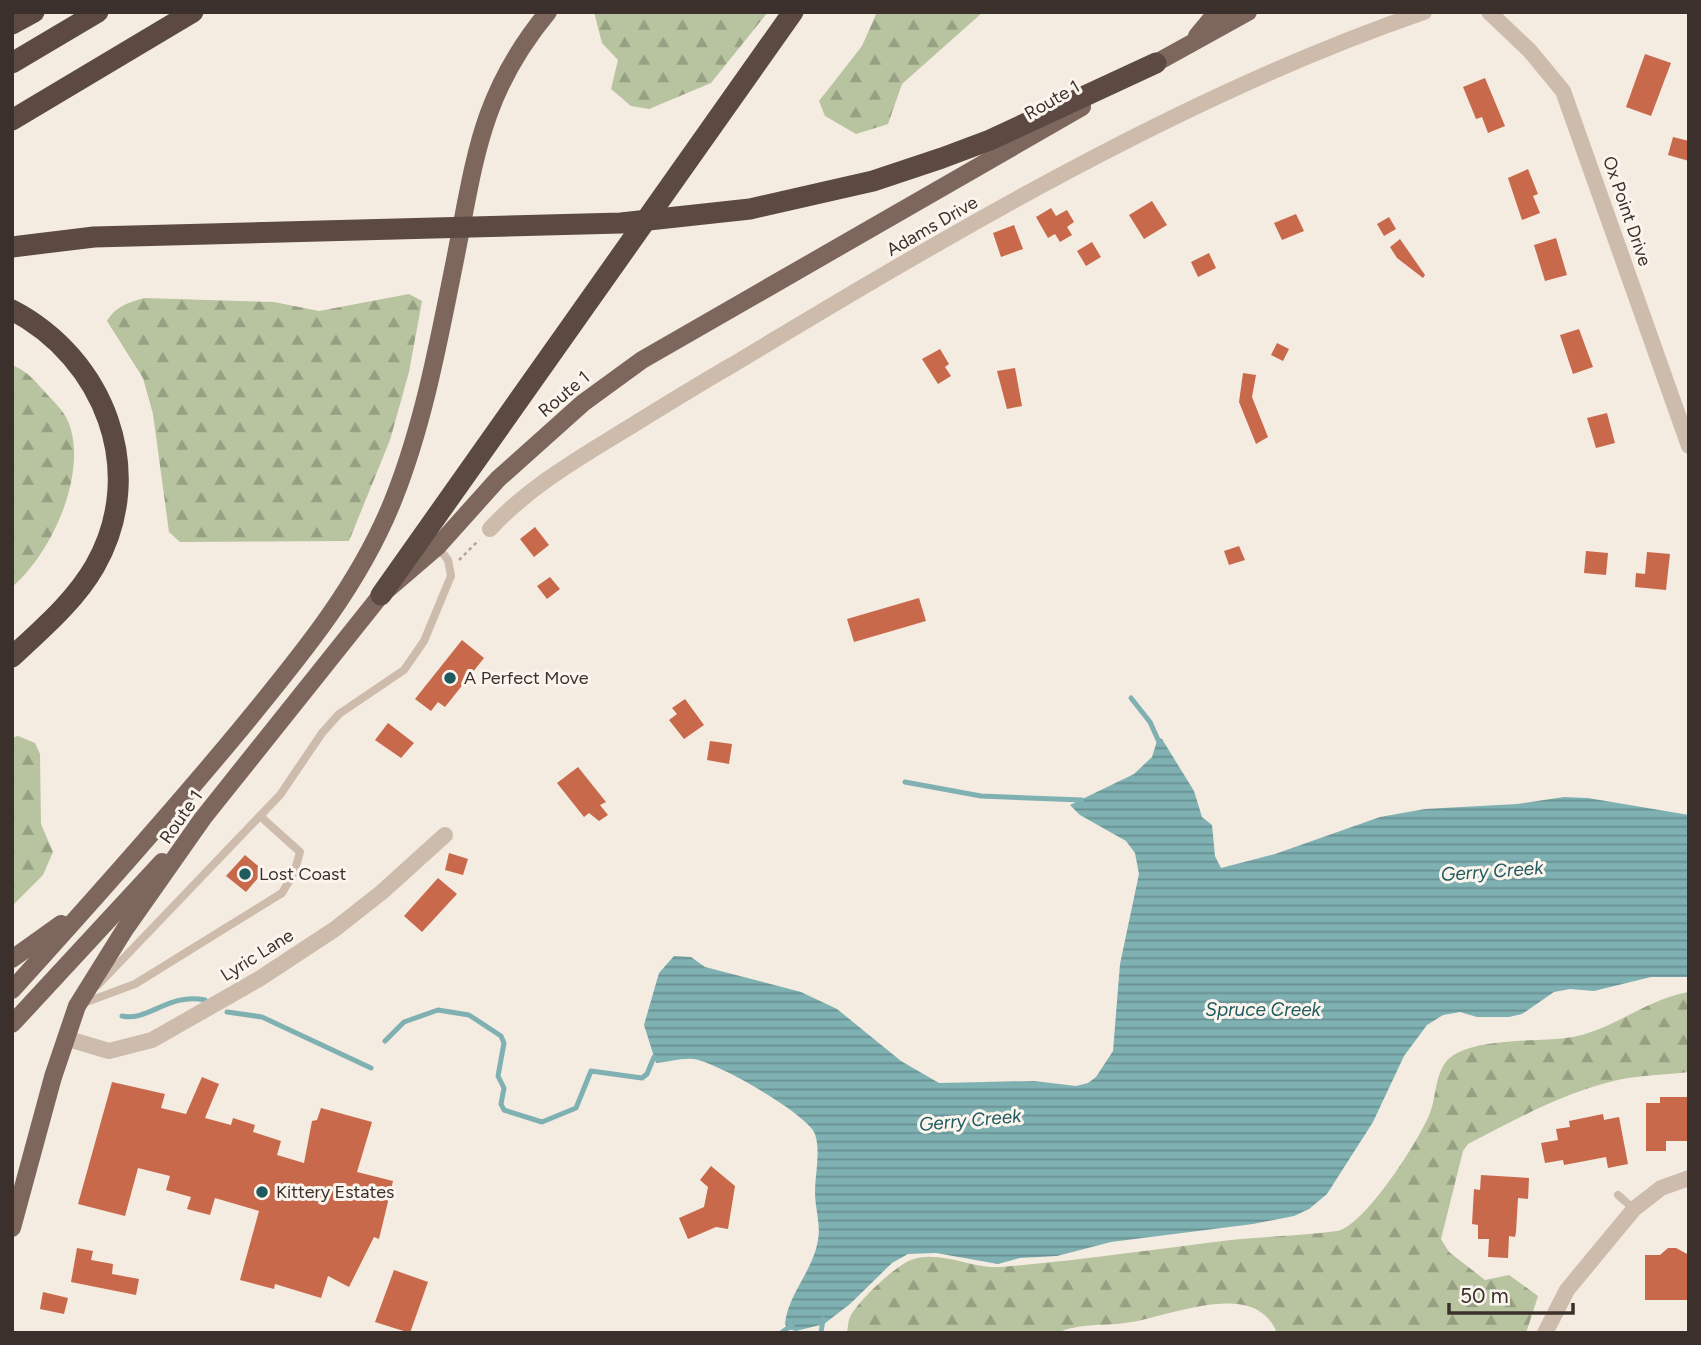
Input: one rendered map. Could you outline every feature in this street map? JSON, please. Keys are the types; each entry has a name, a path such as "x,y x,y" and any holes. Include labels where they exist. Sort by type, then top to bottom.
{"highway":[{"path":"12,24 34,12"},
{"path":"12,63 97,12"},
{"path":"12,120 193,12"},
{"path":"381,595 793,12"},
{"path":"12,247 94,237 621,223 685,218 813,196 931,162 990,140 1156,63"},
{"path":"12,310 42,327 66,348 86,373 104,403 117,449 118,467 116,506 96,565 72,598 12,657"}],"main road":[{"name":"Route 1","path":"106,884 264,700 319,632 356,575 393,500 415,436 435,363 481,129 504,73 525,40 548,12"},
{"path":"1188,47 1217,12"},
{"name":"Route 1","path":"12,1228 65,1038 77,1006 125,929 202,818 381,595 437,547 498,479 583,403 642,360 1248,12"},
{"path":"12,1024 202,818"},
{"path":"12,959 50,933 106,884"},
{"path":"12,990 106,884"}],"street":[{"name":"Adams Drive","path":"490,529 546,479 779,337 1022,197 1214,99 1384,26 1424,12"},
{"name":"Ox Point Drive","path":"1489,12 1530,51 1564,93 1689,446"},
{"name":"Lyric Lane","path":"65,1038 109,1051 152,1040 259,979 335,929 382,892 445,835"},
{"path":"1545,1333 1567,1290 1634,1209 1661,1188 1689,1178"}],"lane":[{"path":"77,1006 172,911 280,795 322,733 339,714 404,670 424,641 446,592 450,570 448,560 437,547"},
{"path":"77,1006 135,984 282,893 294,873 300,852 260,816"},
{"path":"1618,1195 1634,1209"}],"path":[{"path":"450,570 490,529"}],"green space":[{"path":"594,12 768,12 711,83 649,109 631,106 611,89 618,60 602,43"},
{"path":"877,12 983,12 902,84 888,124 856,134 825,116 819,101 862,46"},
{"path":"409,294 422,301 409,372 390,440 349,541 180,542 169,532 153,414 143,378 107,321 118,308 144,298 274,302 319,311"},
{"path":"12,365 34,380 66,417 73,441 74,464 63,510 53,533 41,554 12,587"},
{"path":"18,736 35,743 40,754 41,824 53,852 43,875 12,906 12,738"},
{"path":"1689,992 1689,1072 1627,1078 1598,1085 1504,1125 1468,1144 1463,1151 1441,1239 1449,1252 1485,1280 1509,1275 1538,1296 1526,1333 1277,1333 1266,1316 1250,1307 1230,1303 1057,1333 847,1333 850,1317 869,1294 904,1264 922,1257 1000,1267 1231,1240 1337,1231 1362,1215 1403,1161 1430,1113 1442,1069 1454,1055 1467,1049 1501,1042 1582,1035 1657,1001"}],"water":[{"name":"Spruce Creek","path":"1158,738 1162,739 1194,791 1202,817 1212,825 1215,856 1221,868 1275,854 1380,817 1425,809 1517,804 1564,797 1588,798 1689,815 1689,977 1651,977 1594,991 1570,989 1554,992 1522,1014 1509,1017 1477,1017 1460,1012 1443,1015 1427,1025 1404,1056 1373,1122 1327,1194 1309,1209 1294,1216 1253,1224 1111,1242 1057,1256 1020,1258 998,1264 936,1253 908,1254 892,1263 850,1304 824,1324 796,1331 788,1329 785,1324 787,1313 811,1262 818,1240 815,1192 818,1148 815,1134 809,1125 779,1102 720,1069 693,1059 656,1063 644,1025 659,973 674,956 691,957 705,967 801,992 837,1009 901,1061 939,1083 1034,1081 1076,1086 1088,1083 1096,1077 1113,1051 1120,964 1139,874 1135,853 1126,841 1080,815 1070,805 1134,774 1152,757"}],"building":[{"path":"1645,54 1671,63 1651,116 1626,107"},
{"path":"1485,78 1505,126 1488,133 1482,117 1476,119 1463,87"},
{"path":"1673,137 1689,141 1689,161 1668,155"},
{"path":"1528,169 1538,194 1533,196 1540,213 1522,220 1508,178"},
{"path":"1152,201 1167,225 1144,239 1129,215"},
{"path":"1051,208 1056,216 1067,210 1074,222 1067,227 1072,235 1060,242 1055,234 1048,238 1036,217"},
{"path":"1296,214 1304,231 1282,240 1274,223"},
{"path":"1389,217 1396,229 1384,236 1377,224"},
{"path":"1014,225 1023,249 1001,257 993,233"},
{"path":"1556,238 1567,275 1545,281 1534,245"},
{"path":"1400,239 1425,275 1423,278 1397,258 1390,247"},
{"path":"1092,242 1101,257 1086,266 1077,251"},
{"path":"1209,253 1216,268 1198,277 1191,262"},
{"path":"1579,329 1593,367 1573,374 1560,335"},
{"path":"1277,343 1289,349 1283,361 1271,355"},
{"path":"940,349 949,364 945,367 951,376 938,384 922,359"},
{"path":"1015,368 1022,406 1007,409 997,371"},
{"path":"1243,373 1256,375 1252,397 1268,437 1256,444 1239,402"},
{"path":"1607,413 1615,443 1596,448 1587,418"},
{"path":"535,527 549,545 534,557 520,539"},
{"path":"1239,546 1245,560 1229,565 1224,551"},
{"path":"1586,551 1608,553 1606,575 1584,573"},
{"path":"1647,552 1670,554 1666,590 1635,587 1636,573 1645,574"},
{"path":"550,577 560,589 547,599 537,586"},
{"path":"919,598 926,621 854,642 847,619"},
{"name":"A Perfect Move","path":"462,640 484,658 445,707 438,702 431,711 415,699"},
{"path":"685,699 704,725 684,739 669,720 677,714 672,708"},
{"path":"388,723 414,743 401,758 375,740"},
{"path":"710,741 732,744 729,764 707,760"},
{"path":"578,767 606,802 600,805 608,815 599,821 589,813 584,817 557,783"},
{"path":"449,853 468,859 463,875 445,870"},
{"name":"Lost Coast","path":"245,855 264,871 246,892 226,876"},
{"path":"438,878 457,894 422,932 404,916"},
{"name":"Kittery Estates","path":"202,1077 219,1084 205,1118 231,1125 233,1118 255,1125 253,1132 281,1141 277,1155 304,1163 312,1121 317,1120 321,1108 372,1122 357,1172 393,1181 379,1239 374,1237 349,1287 328,1276 321,1298 275,1284 274,1289 240,1280 259,1211 215,1198 210,1215 187,1209 191,1197 166,1190 170,1176 138,1168 125,1216 78,1204 112,1082 165,1094 161,1108 186,1114"},
{"path":"1660,1097 1689,1097 1689,1141 1666,1141 1666,1151 1646,1151 1646,1103 1660,1103"},
{"path":"1603,1114 1604,1120 1619,1117 1628,1164 1608,1168 1606,1157 1564,1165 1563,1160 1545,1163 1541,1143 1558,1140 1556,1129 1570,1127 1569,1121"},
{"path":"711,1166 735,1186 728,1229 716,1227 688,1239 679,1218 704,1207 708,1187 700,1180"},
{"path":"1481,1175 1529,1178 1528,1199 1518,1198 1516,1232 1515,1237 1509,1236 1508,1258 1488,1257 1489,1239 1478,1239 1478,1225 1472,1224 1474,1189 1480,1190"},
{"path":"77,1248 93,1251 91,1260 113,1264 112,1274 139,1279 136,1295 71,1282"},
{"path":"1668,1248 1676,1248 1689,1255 1689,1300 1645,1300 1645,1255 1660,1255"},
{"path":"394,1270 428,1282 410,1333 375,1322"},
{"path":"43,1292 68,1298 64,1314 40,1309"}],"waterway":[{"path":"1131,698 1150,722 1159,742"},
{"path":"905,782 981,796 1082,800"},
{"name":"Gerry Creek","path":"122,1016 141,1015 180,1000 205,1000"},
{"name":"Gerry Creek","path":"385,1041 404,1022 438,1010 469,1015 501,1036 504,1043 498,1076 504,1088 501,1104 504,1110 542,1122 576,1108 591,1071 642,1078 647,1074 654,1057"},
{"name":"Gerry Creek","path":"227,1012 262,1017 371,1068"},
{"path":"821,1333 823,1319"},
{"path":"781,1333 792,1325"}],"place":[{"name":"A Perfect Move","path":"450,678"},
{"name":"Lost Coast","path":"245,874"},
{"name":"Kittery Estates","path":"262,1192"}]}
